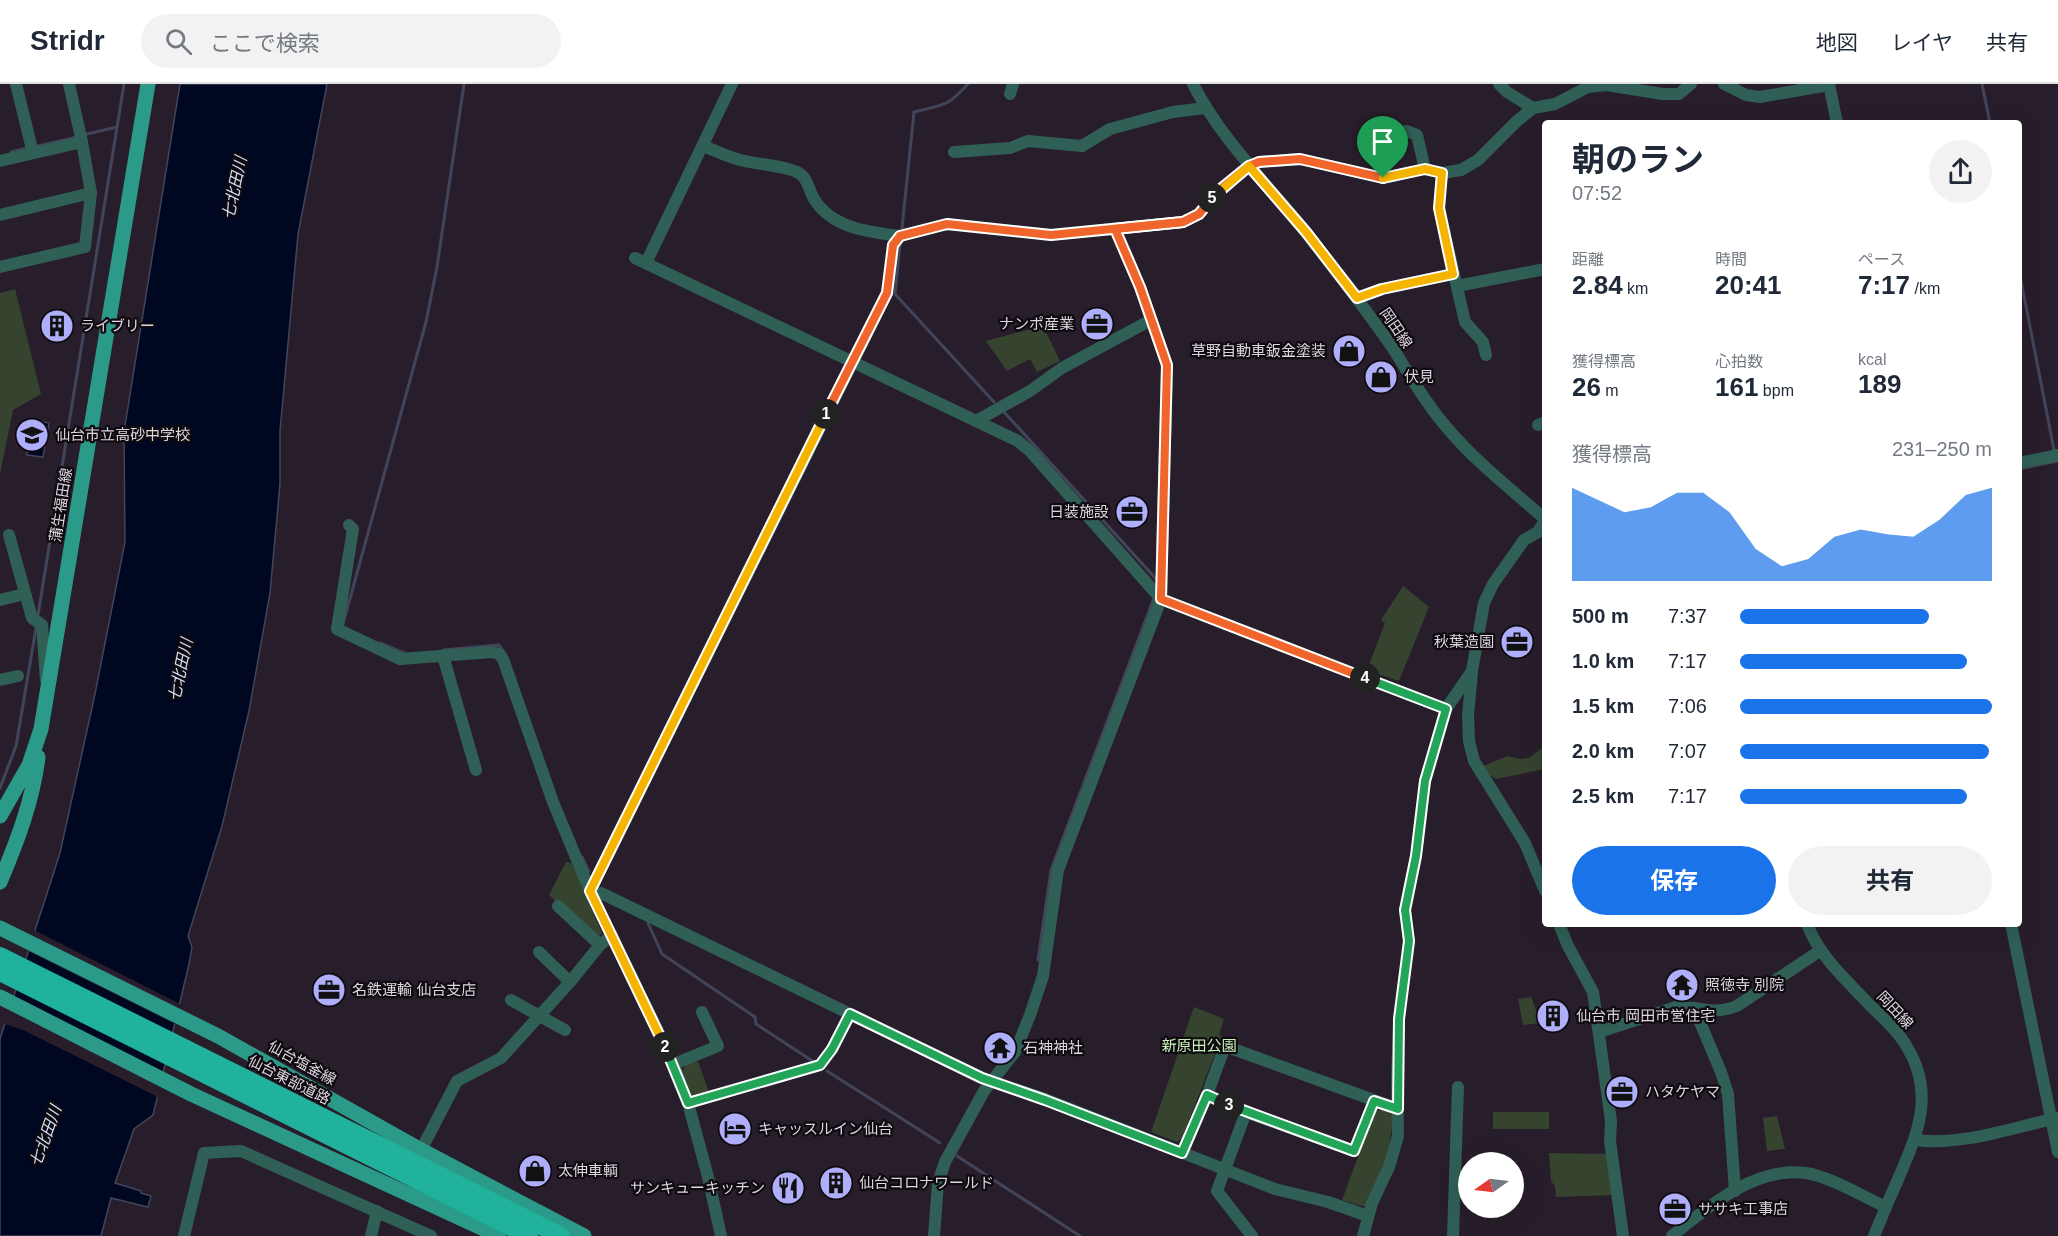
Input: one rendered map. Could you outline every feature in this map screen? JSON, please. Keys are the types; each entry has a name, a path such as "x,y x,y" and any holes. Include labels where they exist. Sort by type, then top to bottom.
{"highway":[{"name":"仙台東部道路","path":"0,956 561,1236"},
{"path":"0,972 529,1236"}],"main road":[{"name":"蒲生福田線","path":"0,816 29,765 39,736 148,84"},
{"path":"0,882 14,851 26,811 38,759 39,736"},
{"path":"11,799 22,805 26,811"},
{"name":"仙台塩釜線","path":"6,931 207,1031 421,1150 584,1236"},
{"path":"0,997 191,1094 499,1236"}],"street":[{"path":"16,84 32,150"},
{"path":"0,267 85,247 91,193 69,84"},
{"path":"732,84 703,146 641,261 1018,441 1030,451 1161,599 1446,709"},
{"name":"岡田線","path":"1193,84 1205,108 1222,133 1306,232 1357,298 1394,350 1423,398 1449,430 1479,460 1542,516"},
{"path":"1499,84 1507,92 1533,108"},
{"path":"703,146 737,159 795,171 804,176 812,197 823,212 843,224 874,233 900,236 947,224 1051,235 1183,222 1199,214 1217,192 1249,166 1259,162 1300,159 1383,178 1425,169 1442,173 1461,170 1478,160 1533,108 1555,104 1588,87 1606,85 1679,94 1691,84"},
{"path":"1724,84 1746,95 1760,97 1829,85 1836,120"},
{"path":"954,152 1010,148 1028,141 1082,146 1110,129 1173,112 1205,108"},
{"path":"1367,132 1407,131 1417,135 1425,169"},
{"path":"0,161 32,150 81,138"},
{"path":"1442,173 1439,208 1465,322 1483,342 1486,355"},
{"path":"0,215 91,193"},
{"path":"934,1236 938,1183 945,1162 984,1091 1015,1052 1030,1015 1043,976 1058,870 1161,599 1167,365 1140,287 1115,229"},
{"path":"591,893 887,293 893,245 900,236"},
{"path":"1357,298 1382,289 1542,269"},
{"path":"976,421 1029,391 1062,368 1152,320"},
{"path":"2022,462 2058,455"},
{"path":"349,525 353,529 337,629 400,659 492,652 499,654 503,659 554,801 591,893 674,1064 688,1103 721,1236"},
{"path":"1542,525 1538,532 1524,540 1493,584 1484,603 1472,671 1468,716 1469,741 1474,761 1525,843 1542,884"},
{"path":"9,535 32,618 42,625 44,671 48,690"},
{"path":"0,600 25,594"},
{"path":"443,656 476,770"},
{"path":"1363,1236 1368,1216 1389,1167 1398,1136 1399,1019 1409,941 1405,910 1416,856 1425,781 1446,709 1472,671"},
{"path":"0,680 18,676"},
{"path":"591,893 601,894 992,1082 1045,1100 1275,1189 1328,1202 1368,1216"},
{"path":"558,906 600,945"},
{"path":"1560,927 1593,992 1611,1121 1610,1141 1623,1236"},
{"name":"岡田線","path":"1809,927 1831,966 1894,1030 1917,1065 1923,1101 1917,1136 1874,1236"},
{"path":"2012,927 2055,1119 2058,1152"},
{"path":"421,1150 457,1081 501,1058 570,982 600,945 612,935"},
{"path":"1599,1032 1676,1007 1713,1012 1725,1011 1737,1006 1821,950"},
{"path":"539,952 570,982"},
{"path":"511,1000 565,1030"},
{"path":"1694,1008 1728,1094 1735,1191"},
{"path":"674,1064 718,1046 702,1012"},
{"path":"688,1103 820,1065 832,1049 850,1014"},
{"path":"1182,1153 1225,1046 1398,1109"},
{"path":"1453,1236 1458,1086"},
{"path":"1207,1095 1246,1112 1354,1151 1374,1101"},
{"path":"1246,1112 1217,1191 1252,1236"},
{"path":"1917,1136 1925,1141 1964,1139 2055,1119"},
{"path":"184,1236 204,1153 241,1151 431,1236"},
{"path":"1672,1236 1696,1216 1735,1191 1761,1178 1786,1173 1806,1173 1832,1182 1886,1207"},
{"path":"371,1236 377,1211"}],"green space":[{"path":"15,289 41,394 13,410 0,474 0,293"},
{"path":"1043,326 1060,361 1037,372 1030,359 1007,371 986,341"},
{"path":"1403,586 1429,607 1399,681 1367,670 1385,623 1381,620"},
{"path":"1542,748 1542,770 1496,779 1489,775 1483,766 1508,756 1520,759 1529,758"},
{"path":"566,862 572,863 602,933 597,939 549,895"},
{"path":"1531,997 1541,1023 1523,1025 1518,999"},
{"name":"新原田公園","path":"1194,1007 1224,1019 1219,1035 1222,1036 1182,1138 1177,1142 1151,1132"},
{"path":"698,1061 709,1092 697,1096 691,1094 683,1072 685,1065"},
{"path":"1386,1109 1394,1117 1385,1166 1365,1207 1342,1200 1375,1111"},
{"path":"1493,1112 1549,1112 1549,1129 1493,1129"},
{"path":"1777,1116 1785,1149 1767,1151 1763,1118"},
{"path":"1549,1153 1610,1154 1616,1195 1556,1197 1555,1186 1551,1181"}],"water":[{"name":"七北田川","path":"180,84 327,84 298,234 280,431 280,484 270,593 249,711 222,826 188,936 192,947 189,964 153,1115 134,1129 115,1183 151,1196 148,1207 111,1198 101,1236 0,1236 0,1039 60,853 125,542 124,432"},
{"path":"33,420 49,423 43,457 27,455"}],"pier":[{"path":"32,929 182,1005 177,1025 26,950"},
{"path":"11,996 166,1073 160,1098 23,1030 2,1023"}],"waterway":[{"path":"38,615 124,84"},
{"path":"343,624 426,322 437,267 464,84"},
{"path":"902,228 914,112 944,104 968,84"},
{"path":"1982,84 1989,120"},
{"path":"83,135 117,127"},
{"path":"34,147 77,137"},
{"path":"11,152 27,148"},
{"path":"900,244 895,294 994,402"},
{"path":"2022,285 2054,450"},
{"path":"1005,413 1158,581"},
{"path":"2022,468 2058,461"},
{"path":"1038,960 1051,870 1154,598"},
{"path":"0,788 16,746 36,628"},
{"path":"380,643 404,653"},
{"path":"443,650 499,645 506,655"},
{"path":"582,857 589,872"},
{"path":"648,923 662,954 755,1017 756,1024 814,1062"},
{"path":"827,1071 940,1143"},
{"path":"957,1156 1080,1236"}],"place":[{"name":"ナンポ産業","path":"1097,324"},
{"name":"ライブリー","path":"57,326"},
{"name":"草野自動車鈑金塗装","path":"1349,351"},
{"name":"伏見","path":"1381,377"},
{"name":"仙台市立高砂中学校","path":"32,435"},
{"name":"日装施設","path":"1132,512"},
{"name":"秋葉造園","path":"1517,642"},
{"name":"照徳寺 別院","path":"1682,985"},
{"name":"名鉄運輸 仙台支店","path":"329,990"},
{"name":"仙台市 岡田市営住宅","path":"1553,1016"},
{"name":"石神神社","path":"1000,1048"},
{"name":"ハタケヤマ","path":"1622,1092"},
{"name":"キャッスルイン仙台","path":"735,1129"},
{"name":"太伸車輌","path":"535,1171"},
{"name":"仙台コロナワールド","path":"836,1183"},
{"name":"サンキューキッチン","path":"788,1188"},
{"name":"ササキ工事店","path":"1675,1209"}],"route":[{"path":"1383,178 1300,159 1259,162 1249,166 1217,192 1199,214 1183,222 1051,235 947,224 900,236 893,245 887,293 590,891 674,1064 688,1103 824,1063 850,1014 982,1078 1182,1153 1207,1095 1246,1112 1354,1151 1374,1101 1398,1109 1399,1019 1409,941 1405,910 1416,856 1425,781 1446,709 1161,599 1167,365 1140,287 1115,229 1183,222 1199,214 1217,192 1249,166 1306,232 1357,298 1382,289 1453,274 1439,208 1442,173 1425,169 1383,178"}]}
